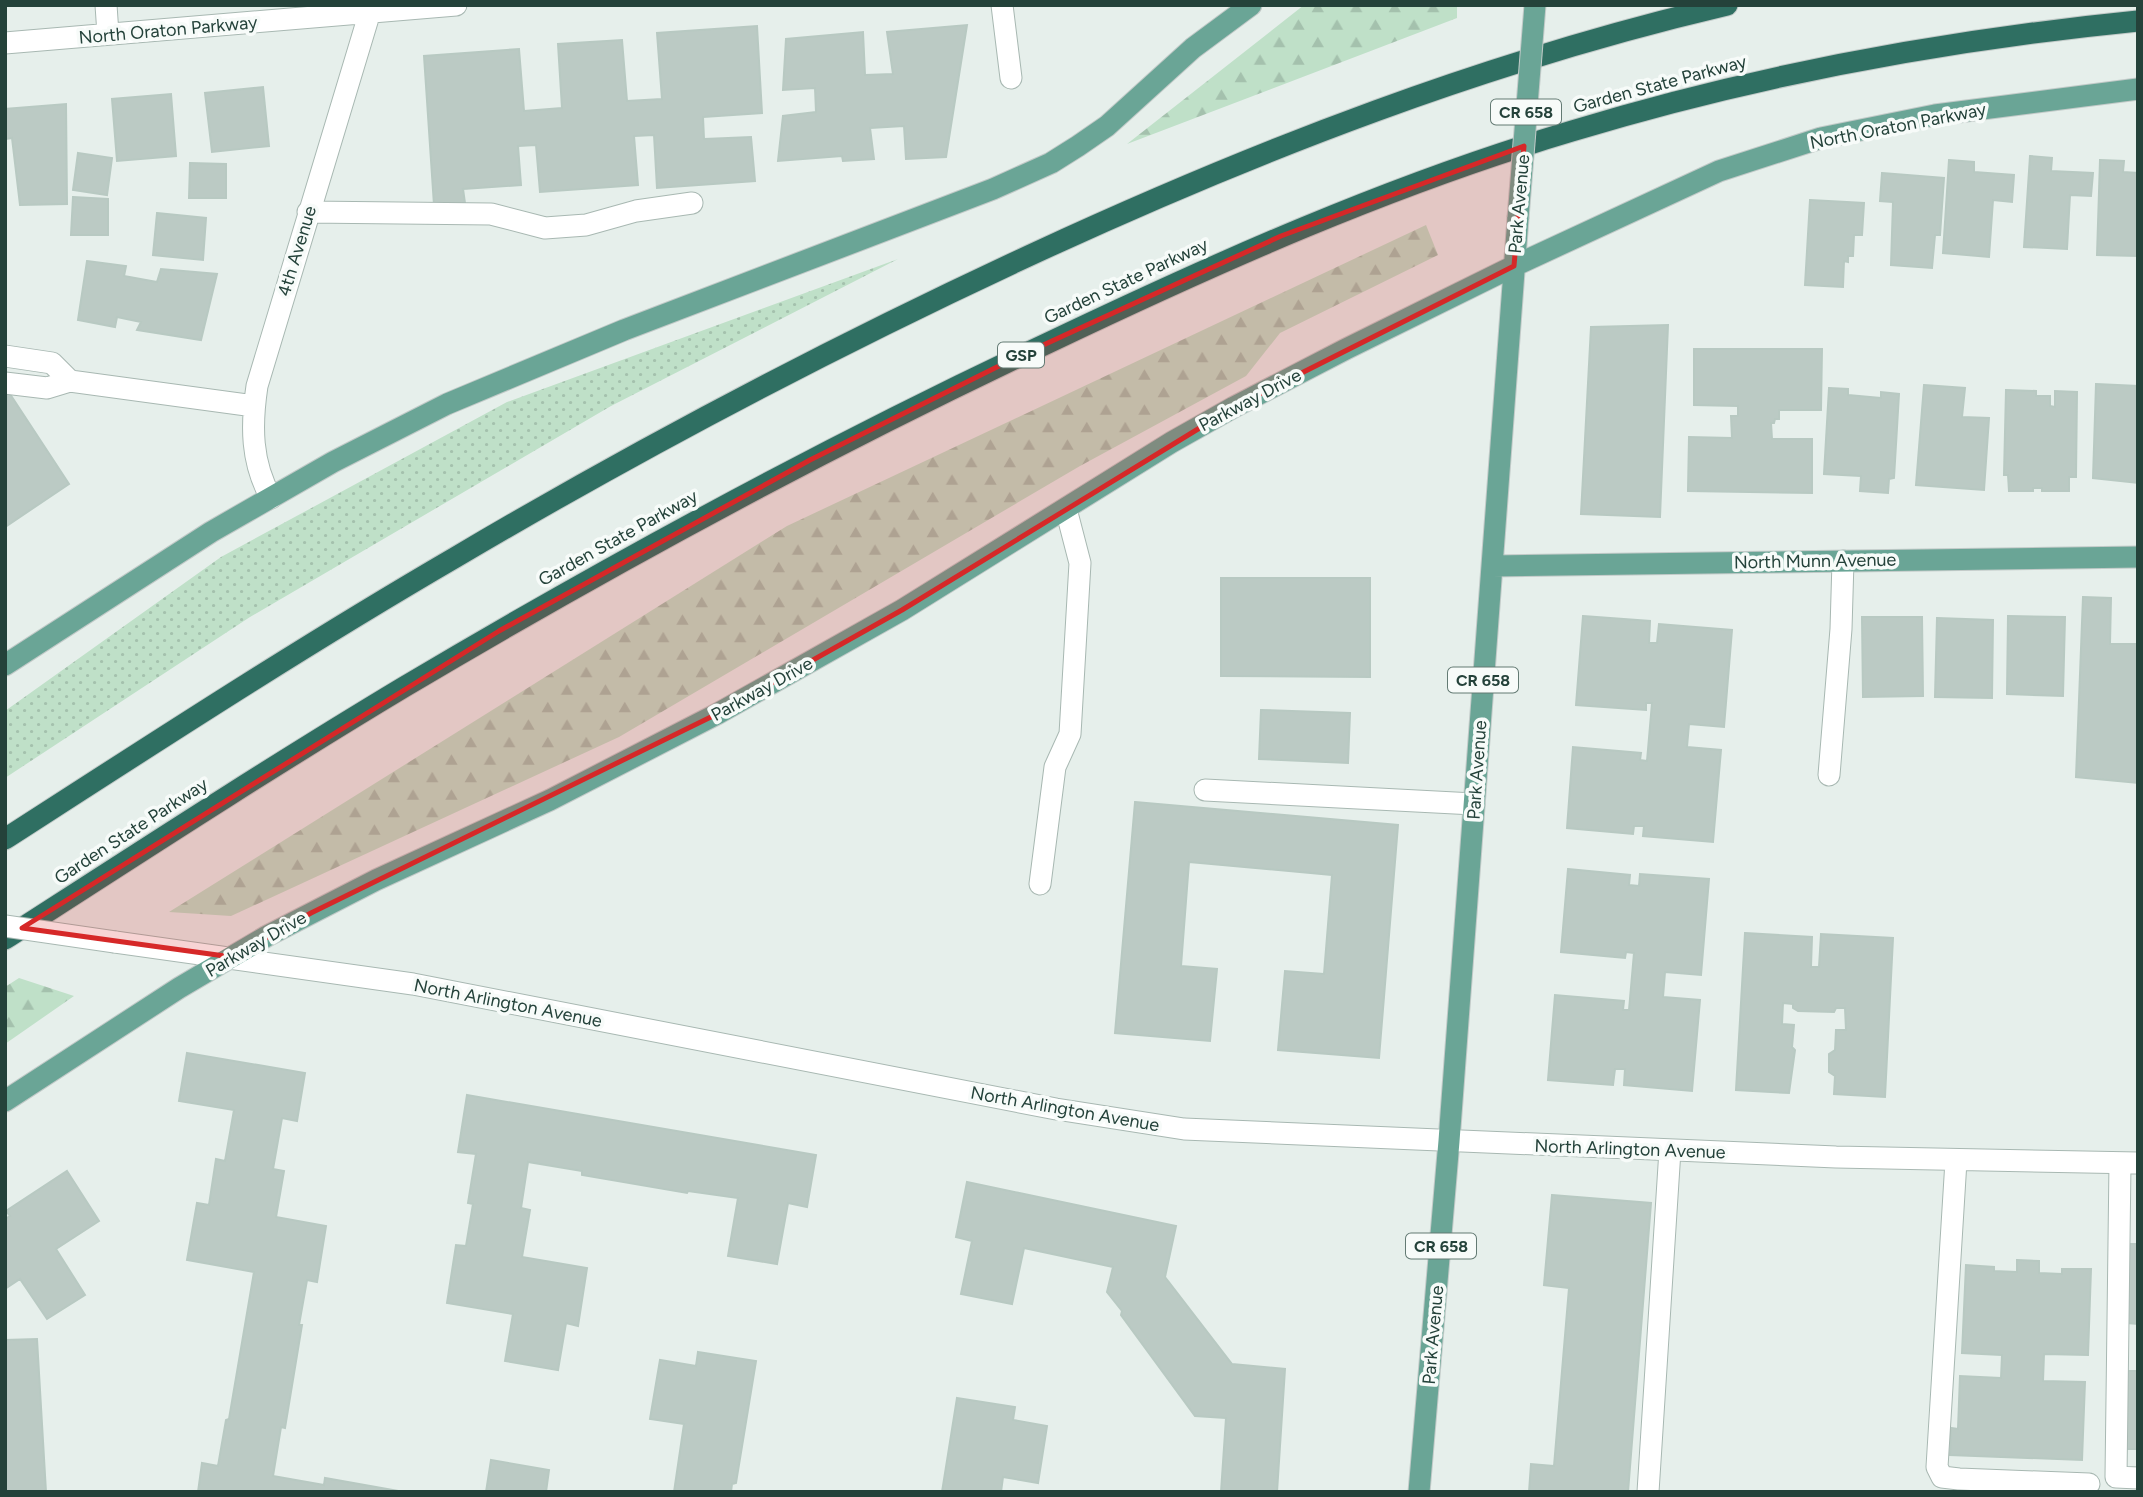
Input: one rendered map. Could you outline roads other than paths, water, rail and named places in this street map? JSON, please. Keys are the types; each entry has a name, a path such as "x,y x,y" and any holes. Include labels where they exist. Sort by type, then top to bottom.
{"highway":[{"path":"5,839 258,677 496,533 728,405 956,290 1244,161 1423,93 1601,38 1727,5"},
{"name":"Garden State Parkway","path":"5,939 398,691 704,516 924,402 1122,307 1281,236 1394,191 1496,155 1579,128 1732,87 1918,51 2070,28 2138,21"}],"main road":[{"path":"5,665 165,561 387,433 505,378 993,189 1051,163 1107,126 1193,48 1251,5"},
{"name":"Park Avenue","path":"1419,1492 1449,1141 1535,5"},
{"name":"North Oraton Parkway","path":"1514,266 1719,171 1821,138 1935,115 2138,89"},
{"name":"Parkway Drive","path":"5,1101 179,988 267,936 354,891 550,800 717,714 902,610 1172,442 1234,407 1514,266"},
{"name":"North Munn Avenue","path":"1492,566 2138,557"}],"street":[{"path":"106,5 108,34"},
{"name":"North Oraton Parkway","path":"5,43 370,9 456,5"},
{"path":"1002,5 1011,78"},
{"name":"4th Avenue","path":"271,498 255,455 252,435 254,406 268,344 370,9"},
{"path":"308,212 491,214 545,228 586,225 636,211 692,203"},
{"path":"5,356 52,363 70,381"},
{"path":"5,383 47,388 70,381 254,406"},
{"path":"1040,884 1055,767 1070,734 1080,563 1066,509"},
{"path":"1829,775 1841,629 1843,561"},
{"path":"1205,790 1474,804"},
{"name":"North Arlington Avenue","path":"5,926 426,987 1142,1124 1227,1132 1670,1150 1956,1161 2129,1163"},
{"path":"1648,1492 1670,1150"},
{"path":"1956,1161 1937,1467 1942,1477 2089,1485"},
{"path":"2129,1163 2127,1351 2116,1477 2138,1478"}]}
